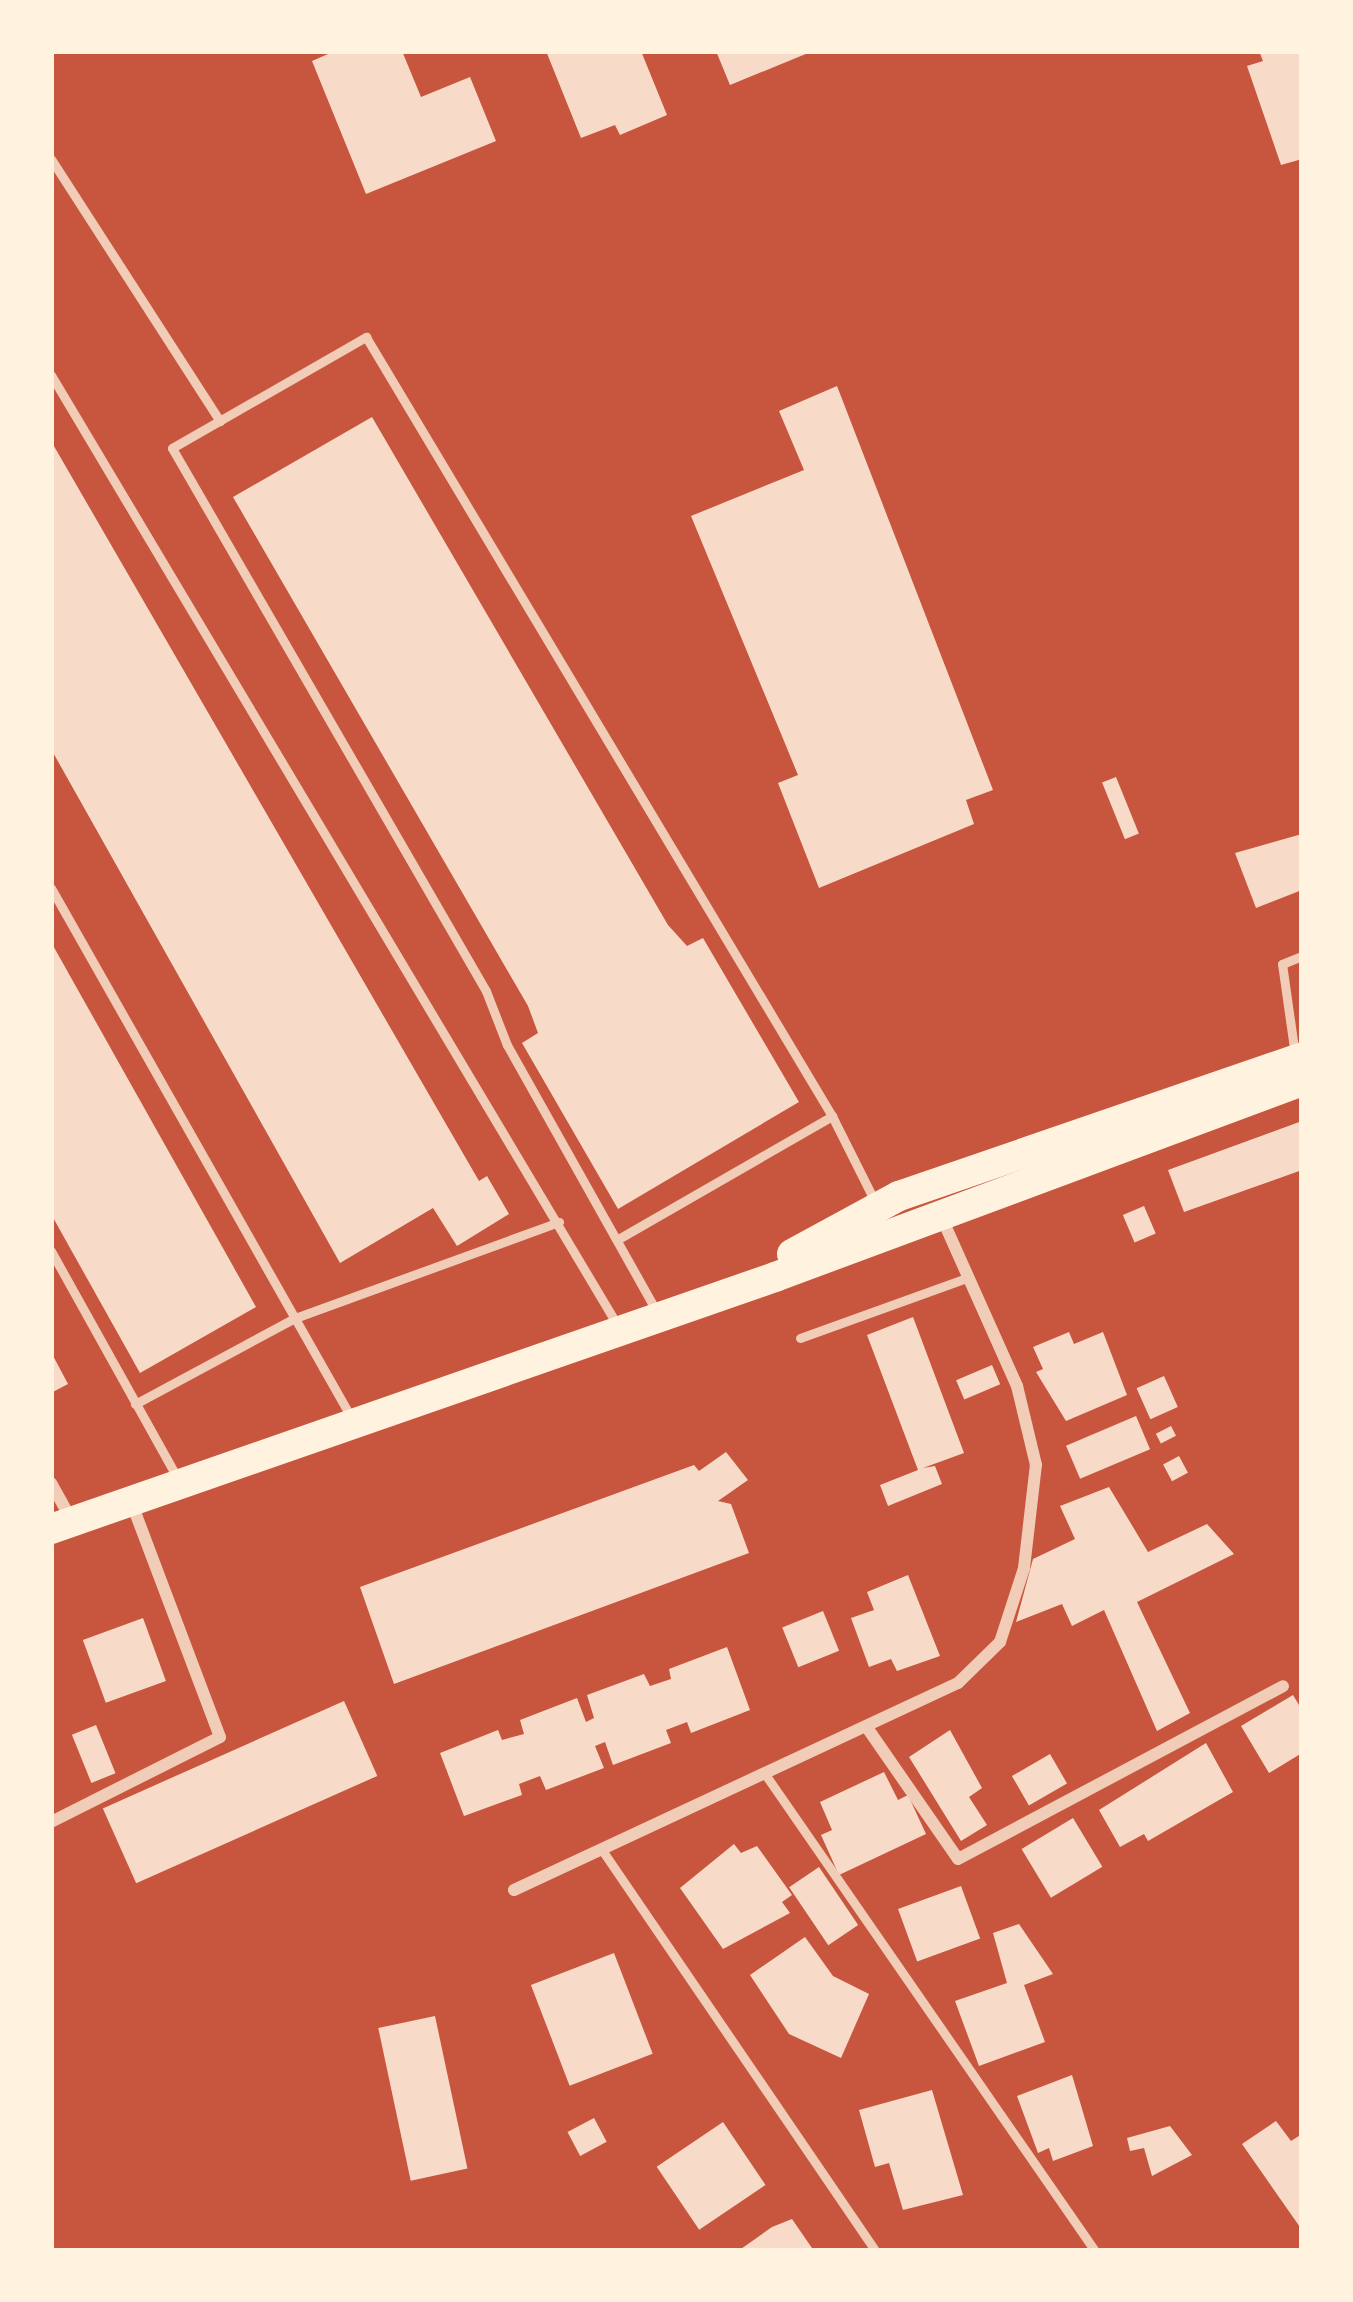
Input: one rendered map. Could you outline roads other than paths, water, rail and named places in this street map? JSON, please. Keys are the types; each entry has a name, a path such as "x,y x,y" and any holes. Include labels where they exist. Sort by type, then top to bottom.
{"main road":[{"path":"62,1525 703,1303 884,1221 926,1186 1300,1065"},
{"path":"884,1221 940,1216 1300,1065"}],"street":[{"path":"514,1890 868,1729 974,1672 1000,1642 1024,1568 1036,1465 1029,1423 926,1186"},
{"path":"51,1483 62,1525"},
{"path":"51,1822 220,1737 130,1501"},
{"path":"868,1729 958,1859 1283,1686"}],"lane":[{"path":"51,159 220,421"},
{"path":"660,1317 620,1238 172,448 367,337 832,1116 884,1221"},
{"path":"51,375 620,1331"},
{"path":"51,889 354,1424"},
{"path":"1300,1065 1282,964 1302,956"},
{"path":"620,1238 832,1116"},
{"path":"135,1404 295,1318 559,1222"},
{"path":"51,1251 181,1484"},
{"path":"800,1338 967,1278"},
{"path":"766,1777 1095,2251"},
{"path":"602,1850 876,2251"}]}
